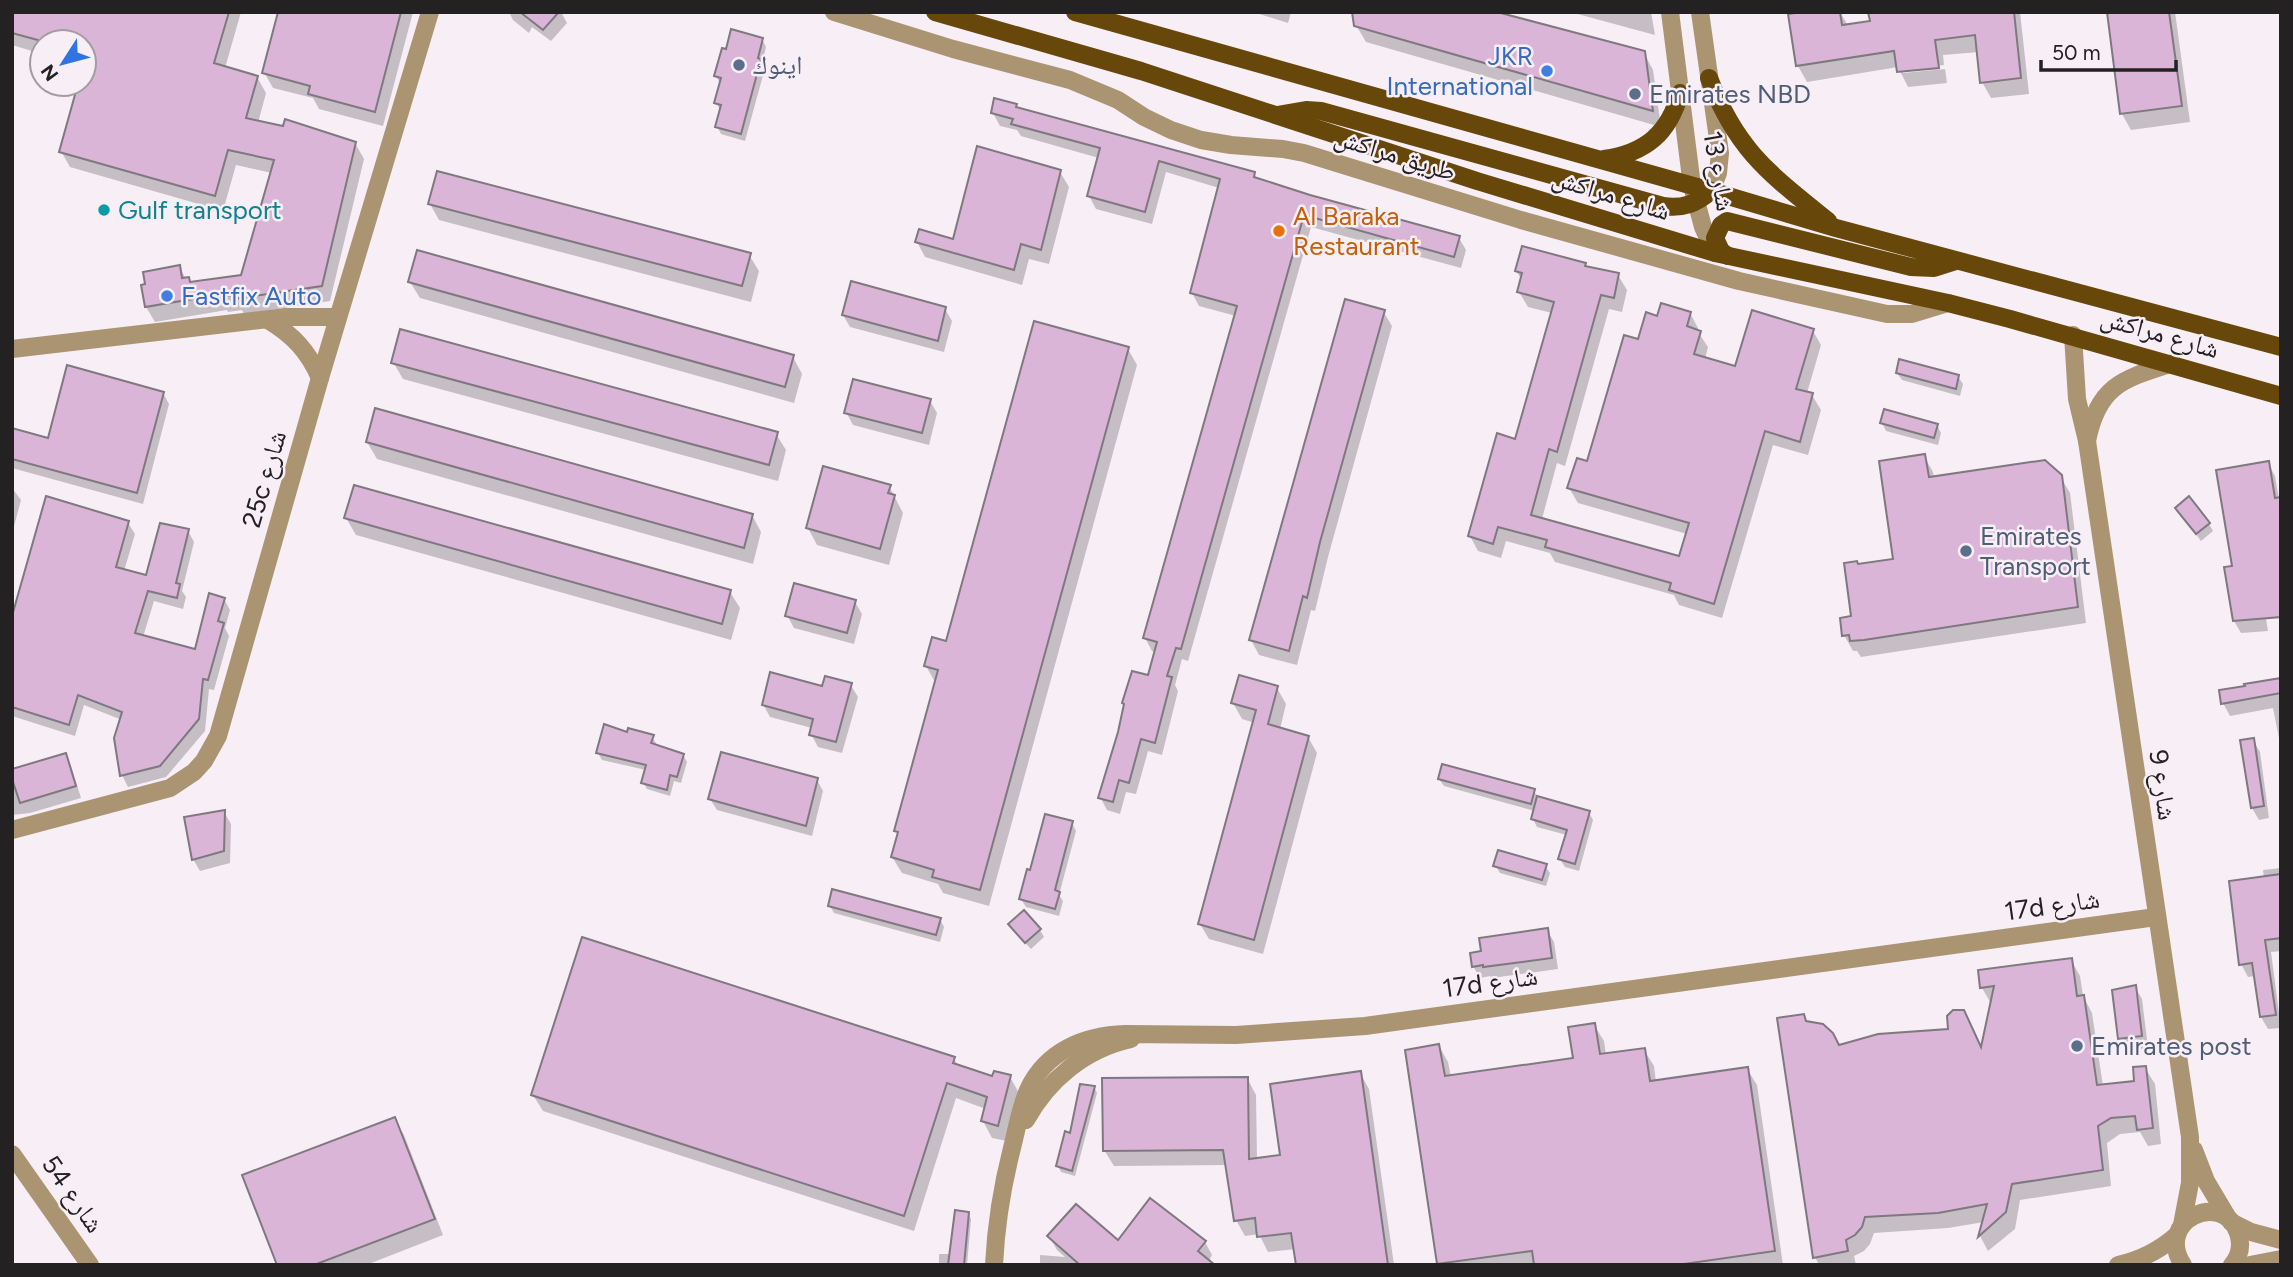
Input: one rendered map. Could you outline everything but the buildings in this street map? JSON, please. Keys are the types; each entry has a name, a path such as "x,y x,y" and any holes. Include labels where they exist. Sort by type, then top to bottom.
{"main road":[{"name":"شارع مراكش","path":"935,12 1141,71 1477,181 1722,254 1948,303 2073,335 2281,396"},
{"name":"شارع مراكش","path":"1075,12 1600,160 1694,194 1711,191 1956,261 2281,347"},
{"path":"1709,78 1725,115 1747,150 1776,179 1836,228"},
{"path":"1600,160 1632,153 1656,137 1668,123 1680,93"},
{"path":"1275,115 1306,110 1321,111 1663,206 1674,207 1694,194"},
{"path":"1722,254 1715,238 1721,225 1727,221 1911,267 1934,268 1956,261"}],"street":[{"name":"25c شارع","path":"12,830 170,788 183,781 204,761 218,736 320,378 430,12"},
{"name":"طريق مراكش","path":"834,12 953,49 1070,80 1118,100 1171,130 1200,140 1304,153 1507,216 1739,281 1887,314 1912,314 1948,303"},
{"name":"شارع 13","path":"1670,12 1694,194 1703,227 1722,254"},
{"name":"شارع 13","path":"1700,12 1720,153 1718,173 1711,191"},
{"path":"12,349 303,316 338,317"},
{"path":"268,320 285,330 300,344 312,360 320,378"},
{"name":"شارع 9","path":"2073,335 2077,399 2087,441 2190,1137 2190,1183 2180,1230"},
{"name":"شارع 9","path":"2087,441 2096,410 2109,392 2127,379 2173,363"},
{"name":"17d شارع","path":"994,1265 999,1201 1029,1088 1041,1070 1056,1055 1088,1038 1107,1034 1236,1035 1365,1026 2156,917"},
{"name":"شارع 9","path":"2190,1137 2206,1181 2240,1240 2240,1251 2232,1265"},
{"name":"شارع 54","path":"12,1154 90,1265"},
{"path":"2118,1265 2155,1252 2180,1230 2189,1218 2208,1212 2230,1219 2251,1232 2281,1240"},
{"path":"2180,1230 2176,1251 2183,1265"},
{"path":"2250,1265 2281,1259"}],"place":[{"name":"اينوك","path":"739,65"},
{"name":"JKR International","path":"1547,71"},
{"name":"Emirates NBD","path":"1635,94"},
{"name":"Gulf transport","path":"104,210"},
{"name":"Al Baraka Restaurant","path":"1279,231"},
{"name":"Fastfix Auto","path":"167,296"},
{"name":"Emirates Transport","path":"1966,551"},
{"name":"Emirates post","path":"2077,1046"}]}
